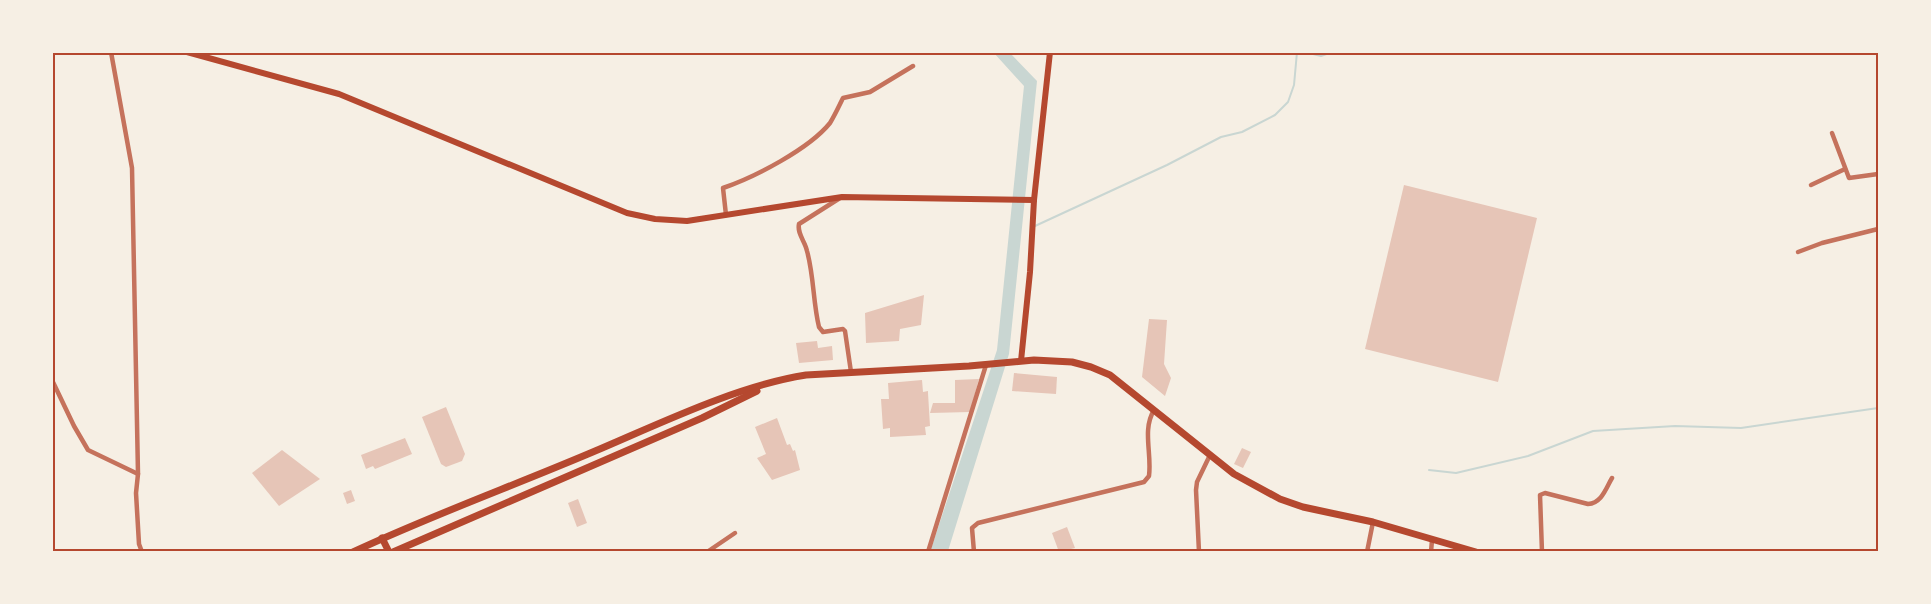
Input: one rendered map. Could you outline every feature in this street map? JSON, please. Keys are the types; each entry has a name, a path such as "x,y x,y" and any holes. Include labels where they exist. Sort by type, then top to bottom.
{"highway":[{"path":"353,552 683,413 772,383 806,375 988,365 1021,361 1072,362 1091,367 1119,381 1241,478 1292,504 1373,522 1476,552"},
{"path":"382,538 391,552 702,418 772,383"}],"main road":[{"path":"187,52 339,94 627,213 655,219 687,221 842,197 1034,200"},
{"path":"1021,361 1034,200 1050,56"}],"street":[{"path":"111,52 132,168 137,503 139,544 142,552"},
{"path":"1050,56 1056,52"},
{"path":"726,215 723,188 746,180 781,162 821,132 831,121 843,98 870,92 913,66"},
{"path":"1832,133 1849,178 1878,174"},
{"path":"1811,185 1845,169"},
{"path":"842,197 802,222 798,227 811,264 819,327 823,332 839,329 845,331 851,372"},
{"path":"1798,252 1822,243 1878,229"},
{"path":"928,552 988,365"},
{"path":"52,380 88,450 138,474"},
{"path":"974,552 972,534 974,525 1144,482 1149,476 1147,430 1154,410"},
{"path":"1199,552 1196,490 1197,482 1210,455"},
{"path":"1542,552 1540,495 1545,493 1588,504 1594,503 1599,500 1612,478"},
{"path":"1366,552 1373,522"},
{"path":"706,552 735,533"},
{"path":"1431,552 1432,540"}],"shaded area":[{"path":"994,53 1010,53 1037,81 1009,354 948,551 930,552 997,350 1024,86"}],"building":[{"path":"1404,185 1537,218 1498,382 1365,349"},
{"path":"924,295 921,325 900,329 899,341 866,343 865,313"},
{"path":"1149,319 1167,320 1164,364 1171,378 1165,396 1142,377"},
{"path":"817,341 818,348 832,346 833,360 799,363 796,343"},
{"path":"1014,373 1057,377 1056,394 1012,391"},
{"path":"979,379 970,412 930,413 933,403 955,403 955,380"},
{"path":"922,380 923,392 928,391 930,426 925,427 926,435 890,437 890,428 883,429 881,399 889,399 888,383"},
{"path":"446,407 465,454 462,461 446,467 441,464 422,417"},
{"path":"777,418 787,445 790,444 793,451 795,450 800,470 772,480 757,458 766,454 755,427"},
{"path":"405,438 412,454 375,469 373,466 366,469 361,455"},
{"path":"1242,448 1251,452 1243,468 1234,464"},
{"path":"282,450 320,479 279,506 252,473"},
{"path":"351,490 355,501 347,504 343,493"},
{"path":"578,499 587,523 577,527 568,503"},
{"path":"1067,527 1075,548 1059,552 1052,533"}],"waterway":[{"path":"1035,226 1167,165 1221,137 1242,132 1275,115 1288,102 1294,85 1297,52"},
{"path":"1305,52 1321,56 1332,52"},
{"path":"1429,470 1456,473 1528,456 1593,431 1675,426 1741,428 1878,408"}]}
